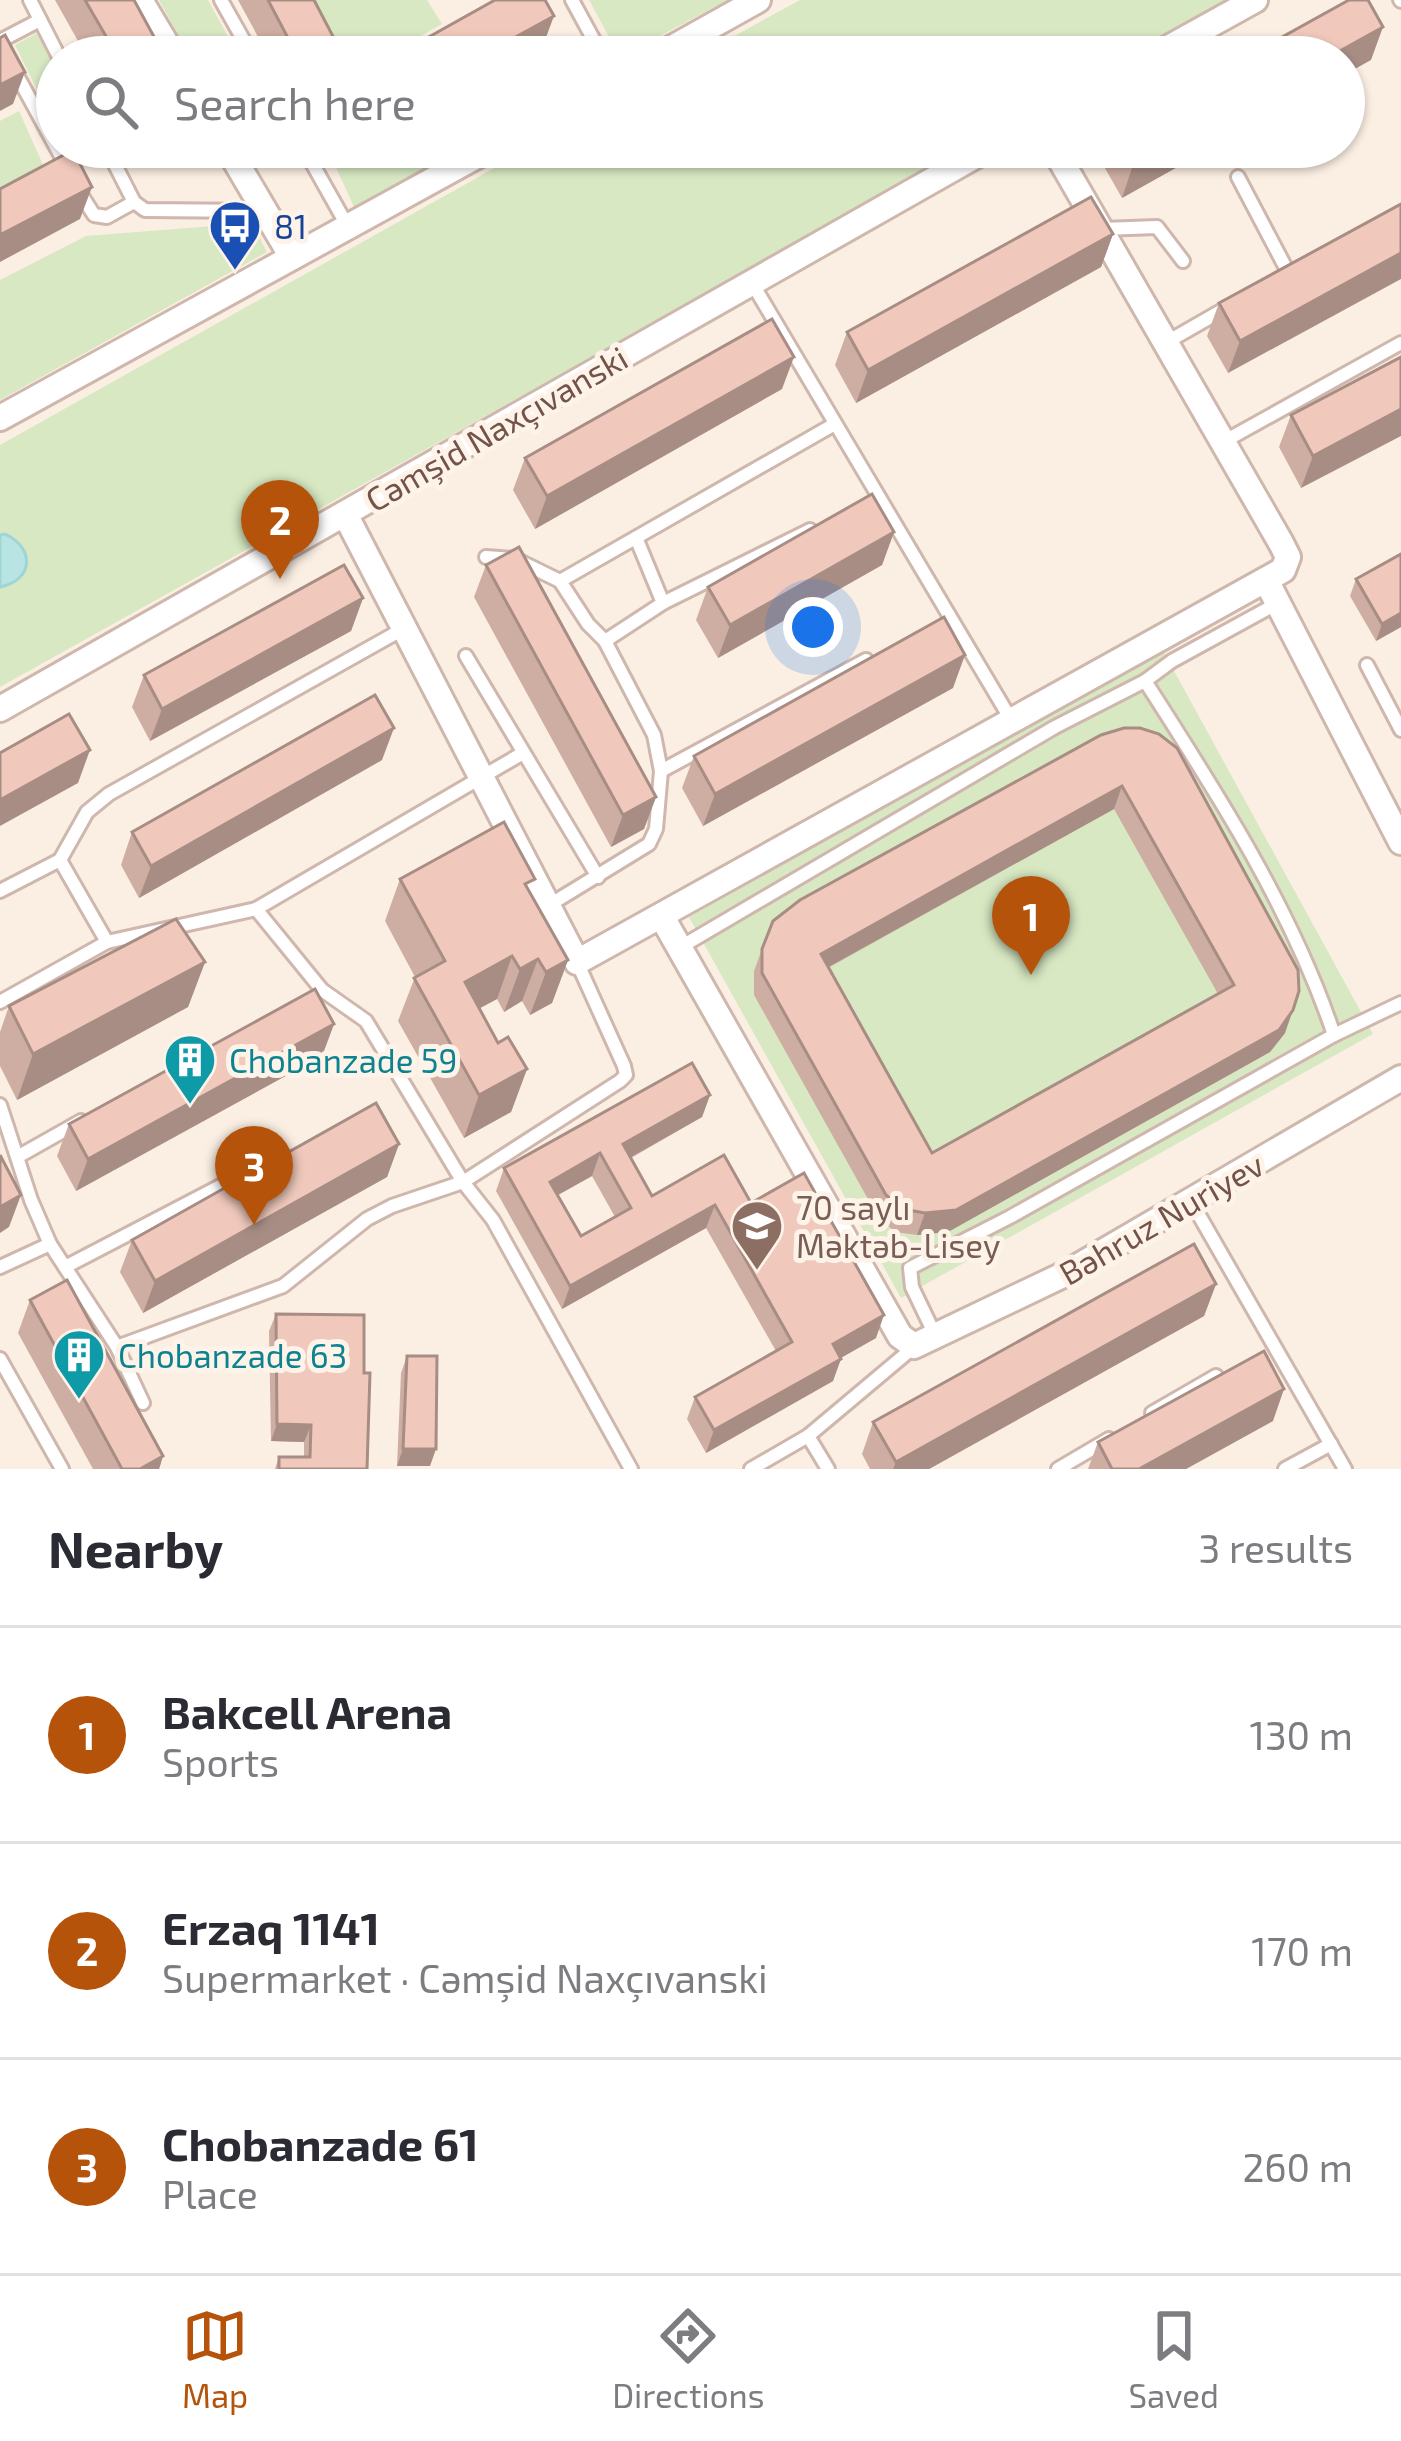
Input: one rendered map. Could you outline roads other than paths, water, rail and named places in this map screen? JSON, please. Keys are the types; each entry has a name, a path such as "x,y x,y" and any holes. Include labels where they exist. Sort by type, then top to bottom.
{"street":[{"path":"140,0 161,36"},
{"path":"694,36 758,0"},
{"path":"1191,36 1255,0"},
{"path":"239,168 292,257"},
{"path":"0,418 455,168"},
{"name":"Cəmşid Naxçıvanski","path":"0,709 954,168"},
{"path":"345,514 577,962 1013,723 1272,591 1288,557 1065,168"},
{"path":"1272,591 1401,842"},
{"path":"662,917 900,1336 925,1341"},
{"name":"Bəhruz Nuriyev","path":"925,1341 1065,1274 1401,1078"}],"lane":[{"path":"29,0 48,36"},
{"path":"221,0 241,36"},
{"path":"572,0 592,36"},
{"path":"36,110 0,43 40,20"},
{"path":"50,174 61,168"},
{"path":"68,168 94,215 107,217 134,202"},
{"path":"117,168 134,202 145,210 264,211"},
{"path":"315,168 348,227"},
{"path":"1238,177 1288,272"},
{"path":"1102,230 1157,227 1183,261"},
{"path":"1268,284 1307,262"},
{"path":"752,282 1013,723"},
{"path":"1167,342 1247,296"},
{"path":"1222,442 1401,344"},
{"path":"560,581 833,425"},
{"path":"855,508 877,497"},
{"path":"605,641 663,603 834,518"},
{"path":"637,540 663,603"},
{"path":"486,556 515,560 560,581 605,641 654,736 661,771 656,829 649,844 546,907"},
{"path":"679,948 1055,727 1145,681 1272,591"},
{"path":"928,627 948,616"},
{"path":"0,891 60,860 87,812 109,794 403,629"},
{"path":"661,771 887,649"},
{"path":"466,656 598,877"},
{"path":"1366,665 1401,730"},
{"path":"1145,681 1256,864 1301,949 1334,1035"},
{"path":"0,1002 106,942 256,909 524,753"},
{"path":"60,860 106,942"},
{"path":"256,909 322,990 366,1021 463,1182 494,1220 631,1469"},
{"path":"116,1348 283,1286 367,1219 463,1182 626,1075 577,962"},
{"path":"302,1001 322,990"},
{"path":"761,1467 808,1436 925,1341 910,1268 1334,1035 1401,1003"},
{"path":"0,1105 50,1244 116,1348 143,1403"},
{"path":"19,1156 100,1111"},
{"path":"64,1267 280,1155"},
{"path":"1192,1203 1345,1469"},
{"path":"0,1267 50,1244"},
{"path":"0,1359 62,1469"},
{"path":"1137,1422 1216,1376"},
{"path":"1058,1469 1117,1434"},
{"path":"808,1436 828,1469"},
{"path":"1285,1469 1330,1444"}],"water":[{"path":"0,535 22,547 26,563 19,578 0,587"}],"place":[{"name":"81","path":"235,272"},
{"name":"Erzaq 1141","path":"280,579"},
{"name":"Bakcell Arena","path":"1031,975"},
{"name":"Chobanzade 59","path":"190,1106"},
{"name":"Chobanzade 61","path":"254,1225"},
{"name":"70 saylı Məktəb-Lisey","path":"757,1272"},
{"name":"Chobanzade 63","path":"79,1401"}]}
